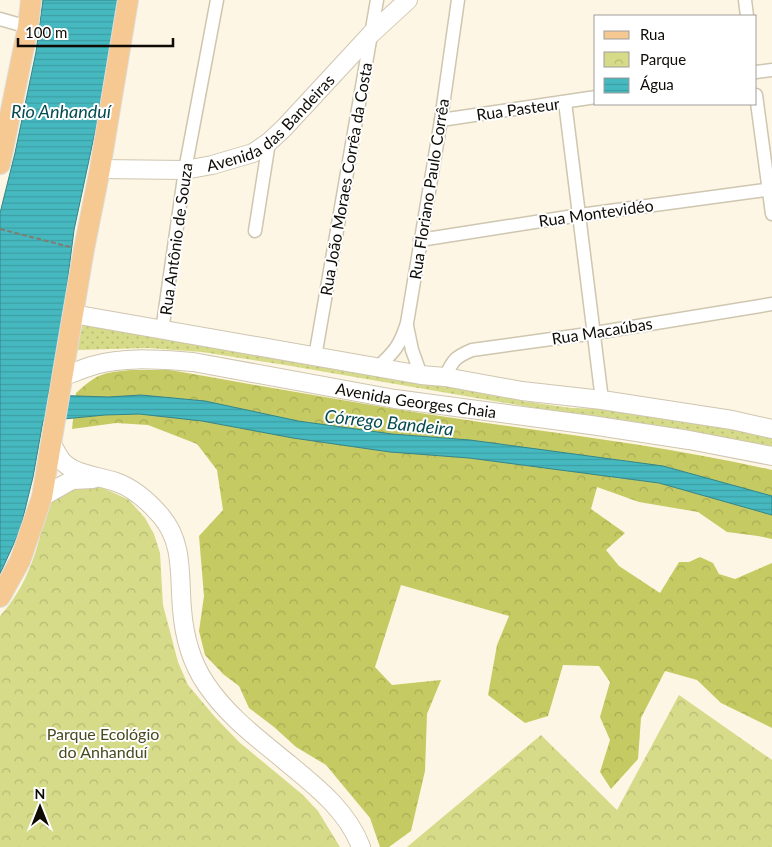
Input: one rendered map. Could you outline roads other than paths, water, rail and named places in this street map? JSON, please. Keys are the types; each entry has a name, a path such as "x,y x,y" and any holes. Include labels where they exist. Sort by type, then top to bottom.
{"main road":[{"path":"0,164 28,26 31,0"},
{"path":"0,598 20,561 42,497 128,0"},
{"name":"Avenida das Bandeiras","path":"100,169 185,170 212,165 253,153 269,142 371,34 408,0"},
{"name":"Avenida Georges Chaia","path":"73,314 421,376 445,377 522,391 602,400 772,428"},
{"name":"Avenida Georges Chaia","path":"61,386 96,364 114,361 163,360 221,367 395,399 679,438 772,456"},
{"path":"395,399 412,389 421,376"},
{"path":"510,414 510,401 514,395 522,391"},
{"path":"52,436 64,463 82,473 118,483 135,492 150,504 162,518 173,536 180,556 185,635 194,661 205,683 228,712 333,804 348,822 361,847"},
{"path":"42,497 72,480 101,478"}],"street":[{"name":"Rua Antônio de Souza","path":"162,331 185,170 217,0"},
{"name":"Rua João Moraes Corrêa da Costa","path":"314,357 377,0"},
{"name":"Rua Floriano Paulo Corrêa","path":"376,368 393,353 402,340 407,323 458,0"},
{"path":"745,0 747,15"},
{"path":"0,19 28,26"},
{"path":"757,72 772,70"},
{"name":"Rua Pasteur","path":"440,120 594,97"},
{"path":"565,102 602,400"},
{"path":"757,102 772,214"},
{"path":"255,231 269,142"},
{"name":"Rua Montevidéo","path":"420,240 580,215 770,189"},
{"name":"Rua Macaúbas","path":"445,377 452,361 459,355 472,350 595,333 772,304"},
{"path":"407,323 412,350 421,376"}],"water":[{"name":"Rio Anhanduí","path":"43,0 120,0 98,118 74,230 60,340 48,395 108,397 141,395 205,401 298,421 392,434 470,440 663,466 772,496 772,515 659,483 469,458 390,452 293,438 202,421 139,414 105,415 43,421 33,477 20,530 0,574 0,213 15,153 36,52"}],"water label":[{"name":"Córrego Bandeira","path":"389,423"}],"park label":[{"name":"Parque Ecológio do Anhanduí","path":"103,743"}]}
